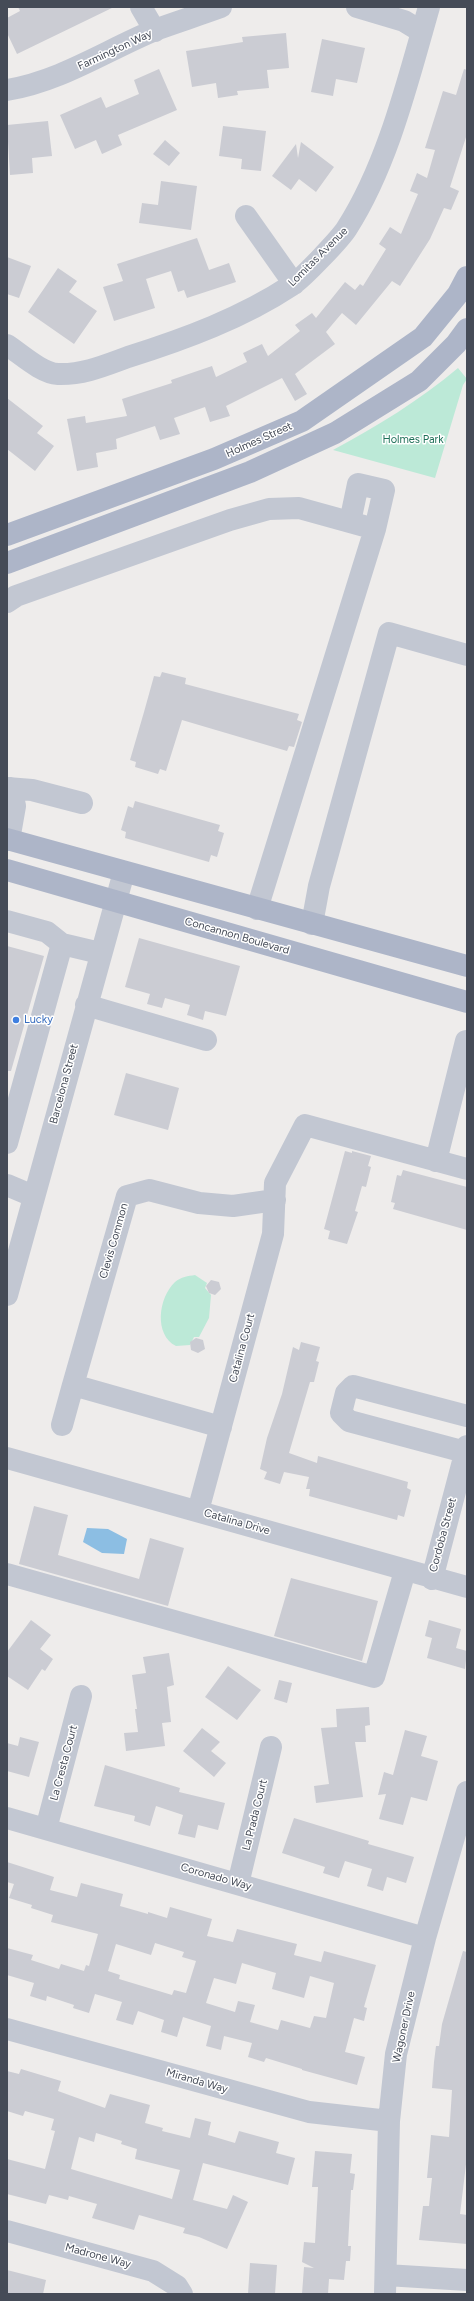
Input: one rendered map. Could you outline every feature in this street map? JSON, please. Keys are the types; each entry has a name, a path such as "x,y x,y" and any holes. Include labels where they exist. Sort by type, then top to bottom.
{"main road":[{"name":"Holmes Street","path":"7,535 214,459 302,421 423,337 458,294 467,277"},
{"path":"7,563 250,472 335,432 418,381 456,344 467,329"},
{"path":"8,840 467,966"},
{"name":"Concannon Boulevard","path":"7,870 467,1002"}],"street":[{"path":"142,7 155,30"},
{"name":"Farmington Way","path":"7,90 27,86 61,75 155,30 222,7"},
{"path":"357,7 404,21 422,32"},
{"name":"Lomitas Avenue","path":"7,345 48,372 58,374 83,372 159,347 239,316 294,284 347,230 365,195 386,148 429,7"},
{"path":"246,216 294,284"},
{"path":"257,909 375,529 384,490 358,484 350,522"},
{"path":"7,602 16,596 230,520 269,509 300,508 375,529"},
{"path":"312,924 319,886 389,633 467,655"},
{"path":"8,840 15,806 8,790 32,790 82,802"},
{"name":"Barcelona Street","path":"7,1295 100,953 124,872"},
{"path":"7,921 47,932 62,944 100,953"},
{"path":"7,1143 62,944"},
{"path":"86,1005 206,1040"},
{"path":"436,1161 466,1041"},
{"path":"275,1191 305,1125 467,1169"},
{"path":"7,1185 33,1196"},
{"name":"Clevis Common","path":"62,1425 127,1196 149,1190 199,1203 233,1206 275,1191"},
{"name":"Catalina Court","path":"198,1511 273,1234 275,1191"},
{"path":"73,1384 221,1427"},
{"path":"466,1449 350,1421 341,1413 346,1393 353,1386 467,1416"},
{"name":"Cordoba Street","path":"432,1579 466,1449"},
{"name":"Catalina Drive","path":"7,1458 198,1511 432,1579 467,1587"},
{"path":"7,1574 374,1677 405,1571"},
{"name":"La Cresta Court","path":"46,1829 81,1696"},
{"name":"La Prada Court","path":"238,1884 271,1747"},
{"name":"Wagoner Drive","path":"386,2284 389,2121 396,2054 425,1938 467,1792"},
{"name":"Coronado Way","path":"7,1818 425,1938"},
{"name":"Miranda Way","path":"7,2029 309,2112 389,2121"},
{"name":"Madrone Way","path":"7,2231 153,2271 177,2286 182,2294"},
{"path":"386,2284 467,2280"}],"green space":[{"name":"Holmes Park","path":"458,368 467,379 463,385 435,478 333,450 366,432 397,412"},
{"path":"195,1275 207,1283 205,1288 211,1295 209,1318 199,1337 194,1337 190,1345 176,1346 169,1341 164,1334 161,1316 162,1306 169,1289 177,1280"}],"water":[{"path":"87,1528 108,1529 127,1539 124,1554 102,1553 83,1542"}],"building":[{"path":"18,7 114,7 17,54 7,33 7,18 20,11"},
{"path":"286,33 289,68 267,70 269,88 237,91 238,95 218,98 216,83 192,87 186,51 243,42 242,37"},
{"path":"322,39 365,48 357,83 336,79 333,96 311,92"},
{"path":"159,69 177,110 118,135 122,145 102,154 96,140 75,149 60,115 101,97 106,108 139,94 134,80"},
{"path":"464,69 467,70 467,134 450,187 459,191 451,210 444,208 430,239 400,286 392,281 356,325 342,313 326,332 335,344 295,374 307,394 295,401 282,378 226,406 230,416 210,422 205,407 174,418 180,434 160,440 155,426 116,439 117,449 96,453 98,467 77,471 67,419 85,416 86,423 127,416 122,399 172,383 171,380 212,366 216,377 247,362 243,353 262,344 268,356 300,331 295,325 312,313 316,318 345,282 355,290 360,284 363,286 386,249 379,244 390,227 401,234 418,194 410,191 417,173 427,178 435,150 425,148 443,91 456,95"},
{"path":"48,121 52,156 32,158 33,173 10,175 7,125"},
{"path":"223,126 266,131 261,171 241,169 242,159 219,156"},
{"path":"165,140 180,153 169,166 153,154"},
{"path":"301,142 334,167 316,192 299,179 291,190 272,176 296,144 298,158"},
{"path":"161,181 197,186 191,230 139,223 142,203 158,205"},
{"path":"197,238 209,270 229,263 236,282 187,298 184,290 178,292 171,271 146,279 155,308 114,321 103,287 123,281 117,264"},
{"path":"7,257 31,266 19,298 7,294"},
{"path":"58,268 77,281 69,292 97,311 74,344 28,312"},
{"path":"7,398 43,426 37,433 54,446 35,471 7,449"},
{"path":"162,672 186,678 185,684 299,714 297,720 302,722 294,747 289,746 287,751 182,720 166,771 160,769 158,774 135,767 136,762 130,760 154,676 160,677"},
{"path":"135,801 220,825 218,831 224,833 217,857 211,855 209,862 125,838 126,832 121,830 128,806 133,808"},
{"path":"139,938 240,966 226,1016 205,1011 203,1020 187,1015 190,1005 165,998 162,1008 147,1004 150,994 125,987"},
{"name":"Lucky","path":"7,946 44,956 11,1071 7,1071"},
{"path":"126,1073 179,1088 168,1130 114,1115"},
{"path":"345,1151 352,1153 352,1151 371,1156 368,1166 371,1167 366,1187 362,1186 355,1211 358,1212 347,1244 328,1239 330,1231 324,1229"},
{"path":"403,1170 467,1187 467,1230 393,1209 395,1203 391,1202 397,1175 401,1176"},
{"path":"211,1280 219,1282 221,1289 215,1295 209,1293 206,1286"},
{"path":"196,1338 203,1340 205,1349 198,1353 191,1350 190,1342"},
{"path":"301,1342 320,1347 316,1361 319,1362 314,1382 310,1382 289,1453 317,1463 318,1456 408,1482 407,1488 411,1490 404,1517 398,1515 397,1520 309,1496 310,1489 306,1489 309,1477 284,1472 280,1484 264,1479 267,1472 260,1469 267,1438 282,1394 293,1347 299,1350"},
{"path":"34,1506 68,1515 58,1555 139,1579 150,1538 184,1548 168,1606 19,1564"},
{"path":"291,1578 378,1601 362,1661 274,1636"},
{"path":"31,1620 51,1635 40,1649 53,1659 45,1671 42,1669 28,1690 7,1676 7,1652"},
{"path":"429,1620 461,1629 456,1648 467,1651 465,1669 427,1658 432,1638 425,1636"},
{"path":"169,1653 174,1685 167,1687 171,1722 162,1723 165,1746 126,1751 124,1733 138,1732 135,1709 137,1709 132,1675 146,1673 143,1657"},
{"path":"228,1666 261,1690 237,1720 205,1697"},
{"path":"279,1680 292,1683 287,1703 274,1699"},
{"path":"369,1707 370,1725 365,1726 366,1742 355,1742 363,1797 316,1803 314,1786 329,1784 321,1728 337,1727 336,1709"},
{"path":"202,1728 220,1742 211,1751 226,1763 214,1777 183,1751"},
{"path":"405,1730 427,1736 421,1756 438,1761 427,1801 411,1797 403,1825 379,1819 386,1794 378,1795 384,1772 393,1775"},
{"path":"20,1737 39,1742 29,1777 7,1771 7,1743 18,1746"},
{"path":"105,1765 180,1788 179,1792 225,1803 218,1830 198,1825 195,1838 178,1834 183,1815 156,1806 150,1826 134,1821 135,1816 94,1806"},
{"path":"294,1818 369,1841 368,1844 414,1857 406,1883 387,1877 383,1891 367,1886 372,1869 345,1861 339,1878 323,1873 325,1867 282,1853"},
{"path":"7,1862 54,1877 50,1890 77,1897 81,1883 123,1894 120,1906 148,1914 148,1912 167,1918 170,1907 212,1919 207,1936 233,1942 237,1929 297,1944 294,1955 321,1962 324,1951 376,1965 364,2007 367,2008 364,2021 354,2018 345,2052 365,2057 357,2085 302,2070 266,2058 264,2062 248,2057 252,2043 224,2036 221,2050 206,2046 211,2026 183,2017 177,2037 161,2032 164,2020 138,2011 133,2025 116,2020 122,2002 95,1994 89,2013 73,2008 74,2005 47,1996 46,2001 30,1996 34,1983 7,1975 7,1948 33,1955 31,1960 59,1969 61,1964 84,1971 86,1965 89,1966 98,1934 51,1922 53,1915 31,1908 32,1905 9,1898 14,1884 7,1882","holes":["155,1943 184,1952 182,1957 196,1961 186,1993 174,1990 172,1995 119,1979 120,1975 108,1971 116,1944 151,1955","242,1963 276,1973 272,1989 304,1998 310,1976 334,1983 326,2018 314,2016 310,2028 281,2020 278,2030 250,2022 255,2005 238,2001 235,2012 206,2003 214,1978 236,1984"]},
{"path":"463,1951 467,1952 467,2156 460,2214 467,2215 467,2244 419,2240 423,2206 429,2206 432,2178 427,2178 431,2135 449,2137 452,2090 432,2088 436,2046 439,2046 442,2024"},
{"path":"21,2069 61,2081 58,2091 105,2108 110,2094 150,2105 145,2123 163,2128 162,2131 190,2138 195,2118 211,2122 208,2135 235,2143 239,2131 279,2142 276,2153 295,2158 288,2185 203,2163 193,2200 227,2209 233,2195 248,2202 227,2249 199,2237 183,2233 185,2228 139,2215 134,2230 92,2218 97,2204 69,2196 68,2200 49,2195 46,2204 7,2194 7,2159 45,2169 55,2131 51,2130 54,2119 25,2111 23,2116 7,2111 7,2071 19,2074","holes":["96,2133 122,2141 121,2144 137,2149 135,2159 180,2170 172,2199 71,2169 79,2137 94,2142"]},
{"path":"315,2151 352,2154 350,2173 355,2174 353,2190 351,2190 348,2246 351,2246 350,2261 346,2261 344,2280 329,2279 328,2294 302,2294 304,2267 314,2268 302,2262 304,2242 315,2243 318,2187 312,2187"},
{"path":"250,2263 277,2265 275,2294 248,2294"},
{"path":"7,2270 46,2280 43,2294 7,2294"}],"place":[{"name":"Lucky","path":"16,1020"}]}
